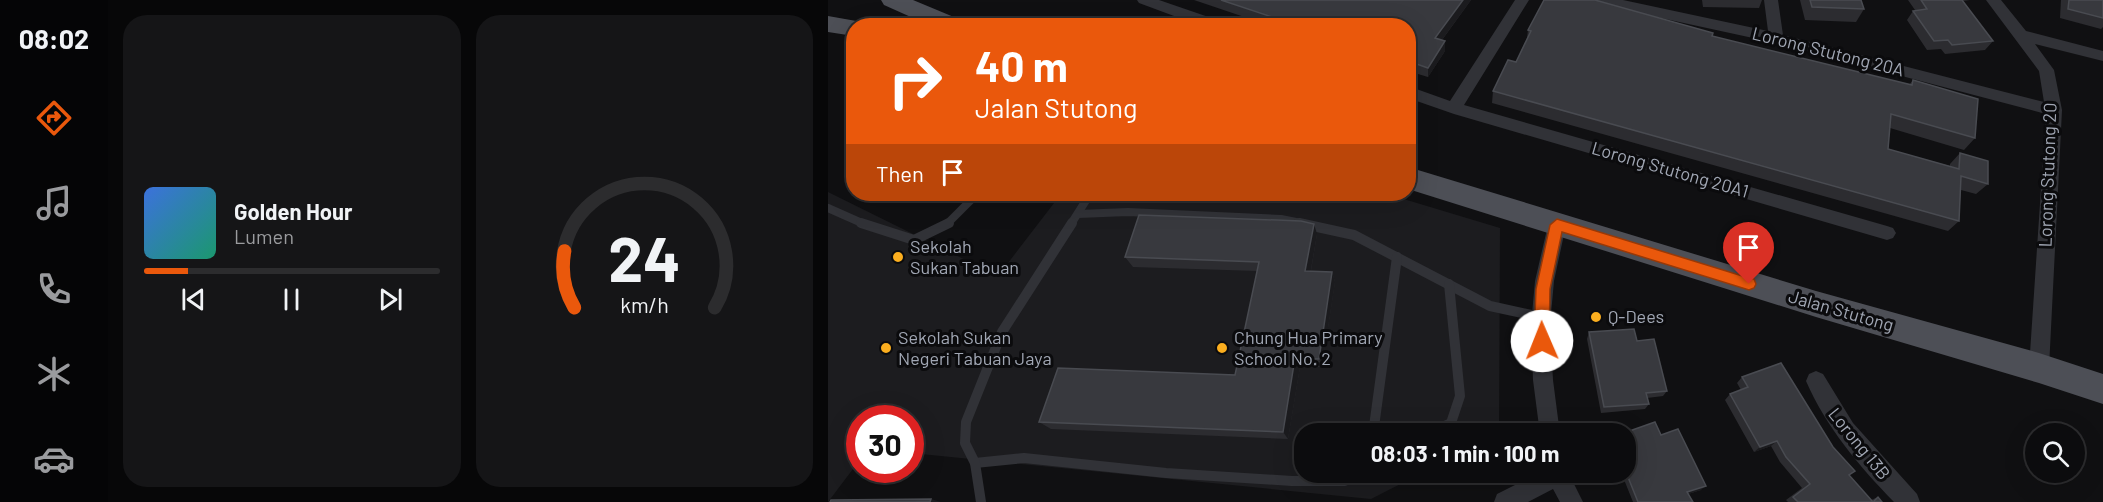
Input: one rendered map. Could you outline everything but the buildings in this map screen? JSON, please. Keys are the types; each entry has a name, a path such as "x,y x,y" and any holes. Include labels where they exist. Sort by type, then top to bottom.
{"main road":[{"path":"892,0 934,18"},
{"path":"828,24 846,27"},
{"name":"Jalan Stutong","path":"1416,181 1804,301 2039,368 2103,389"}],"street":[{"path":"1144,0 1195,18"},
{"path":"1454,108 1522,0"},
{"name":"Lorong Stutong 20A","path":"1601,0 1776,38 2054,110"},
{"path":"1771,0 1776,38"},
{"name":"Lorong Stutong 20","path":"1993,0 2046,70 2054,110 2039,368"},
{"path":"2021,34 2103,56"},
{"name":"Lorong Stutong 20A1","path":"1416,95 1454,108 1887,232"},
{"path":"1549,423 1544,389 1541,317 1543,289 1557,225"},
{"name":"Lorong 13B","path":"1816,381 1828,406 1862,454 1909,502"},
{"path":"1505,502 1540,483"},
{"path":"1561,483 1572,502"}],"lane":[{"path":"828,207 870,227 914,240 948,224 970,201"},
{"path":"981,502 975,463 965,443 966,422 1002,332 1086,201"},
{"path":"1078,214 1128,212 1281,219 1354,234 1490,306 1541,317"},
{"path":"1374,423 1397,257"},
{"path":"1449,284 1461,396 1451,423"},
{"path":"975,463 1024,458 1166,473 1294,481"}],"shaded area":[{"name":"Chung Hua Primary School No. 2","path":"828,192 998,276 1056,201 1410,201 1500,228 1499,423 1294,423 1294,483 1402,483 1371,499 924,454 924,405 846,405 846,478 828,502"}],"place":[{"name":"Sekolah Sukan Tabuan","path":"898,257"},
{"name":"Q-Dees","path":"1596,317"},
{"name":"Sekolah Sukan Negeri Tabuan Jaya","path":"886,348"},
{"name":"Chung Hua Primary School No. 2","path":"1222,348"}],"route":[{"path":"1542,341 1543,289 1557,225 1749,284"}]}
